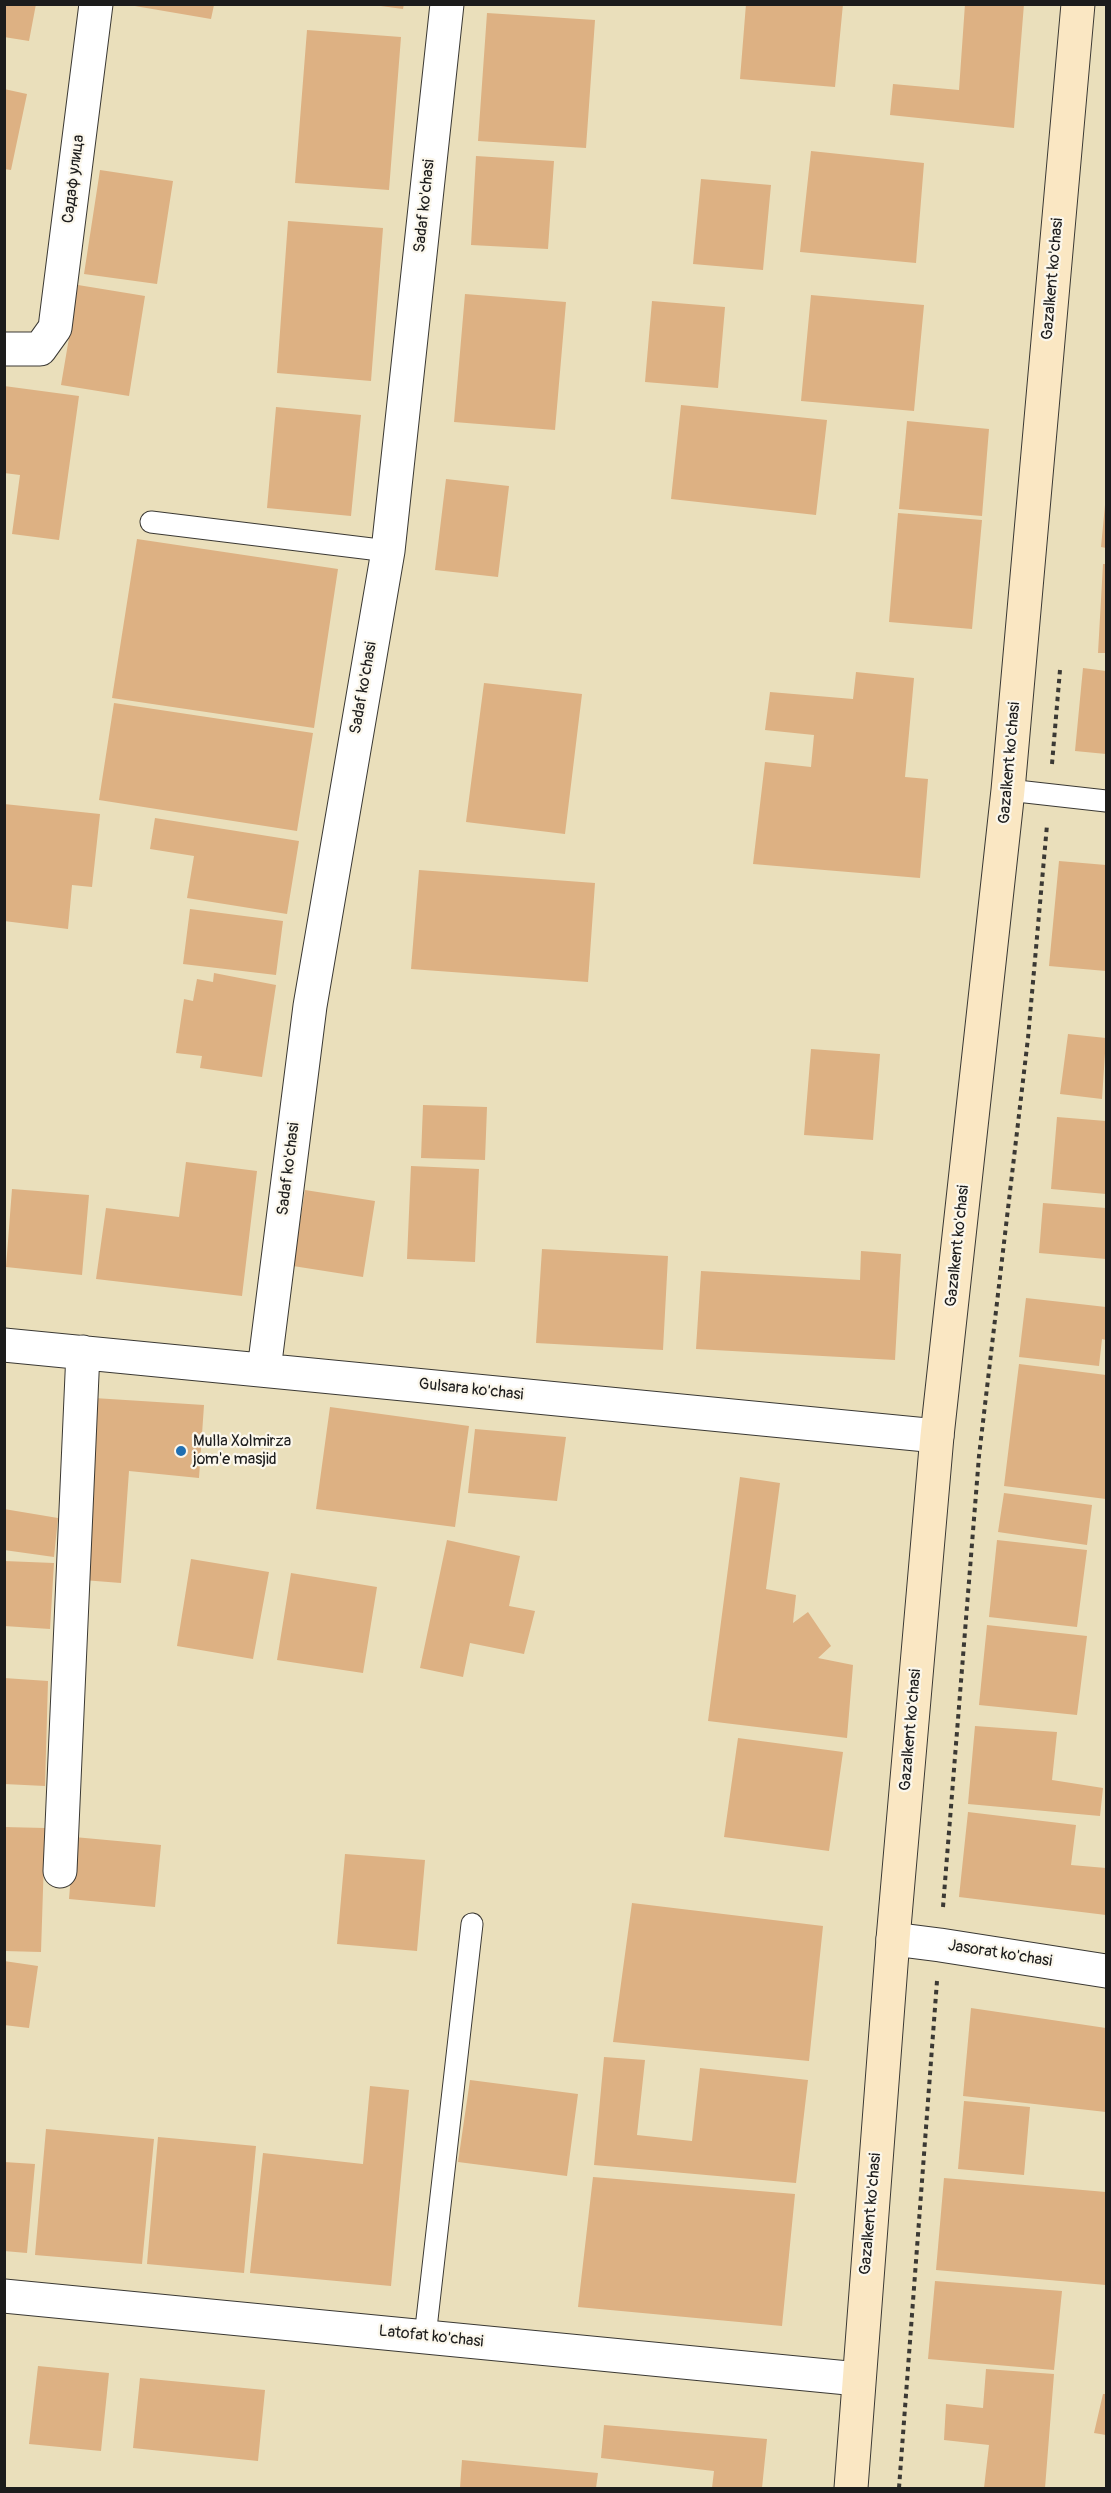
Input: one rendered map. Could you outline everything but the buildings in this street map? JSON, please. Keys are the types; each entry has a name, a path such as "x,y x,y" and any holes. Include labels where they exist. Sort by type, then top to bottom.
{"street":[{"name":"Садаф улица","path":"4,349 40,349 55,328 96,4"},
{"name":"Sadaf ko'chasi","path":"264,1370 310,1006 388,551 447,4"},
{"name":"Gazalkent ko'chasi","path":"851,2488 893,1939 937,1436 1008,790 1078,4"},
{"name":"Gulsara ko'chasi","path":"4,1345 937,1436"},
{"path":"60,1871 83,1352"},
{"name":"Jasorat ko'chasi","path":"893,1939 940,1944 1107,1971"},
{"name":"Latofat ko'chasi","path":"4,2296 858,2379"}],"lane":[{"path":"151,522 388,551"},
{"path":"1008,790 1107,801"},
{"path":"425,2337 472,1924"}],"path":[{"path":"899,2488 979,1456 1028,1038 1060,666"}],"place":[{"name":"Mulla Xolmirza jom'e masjid","path":"181,1451"}]}
